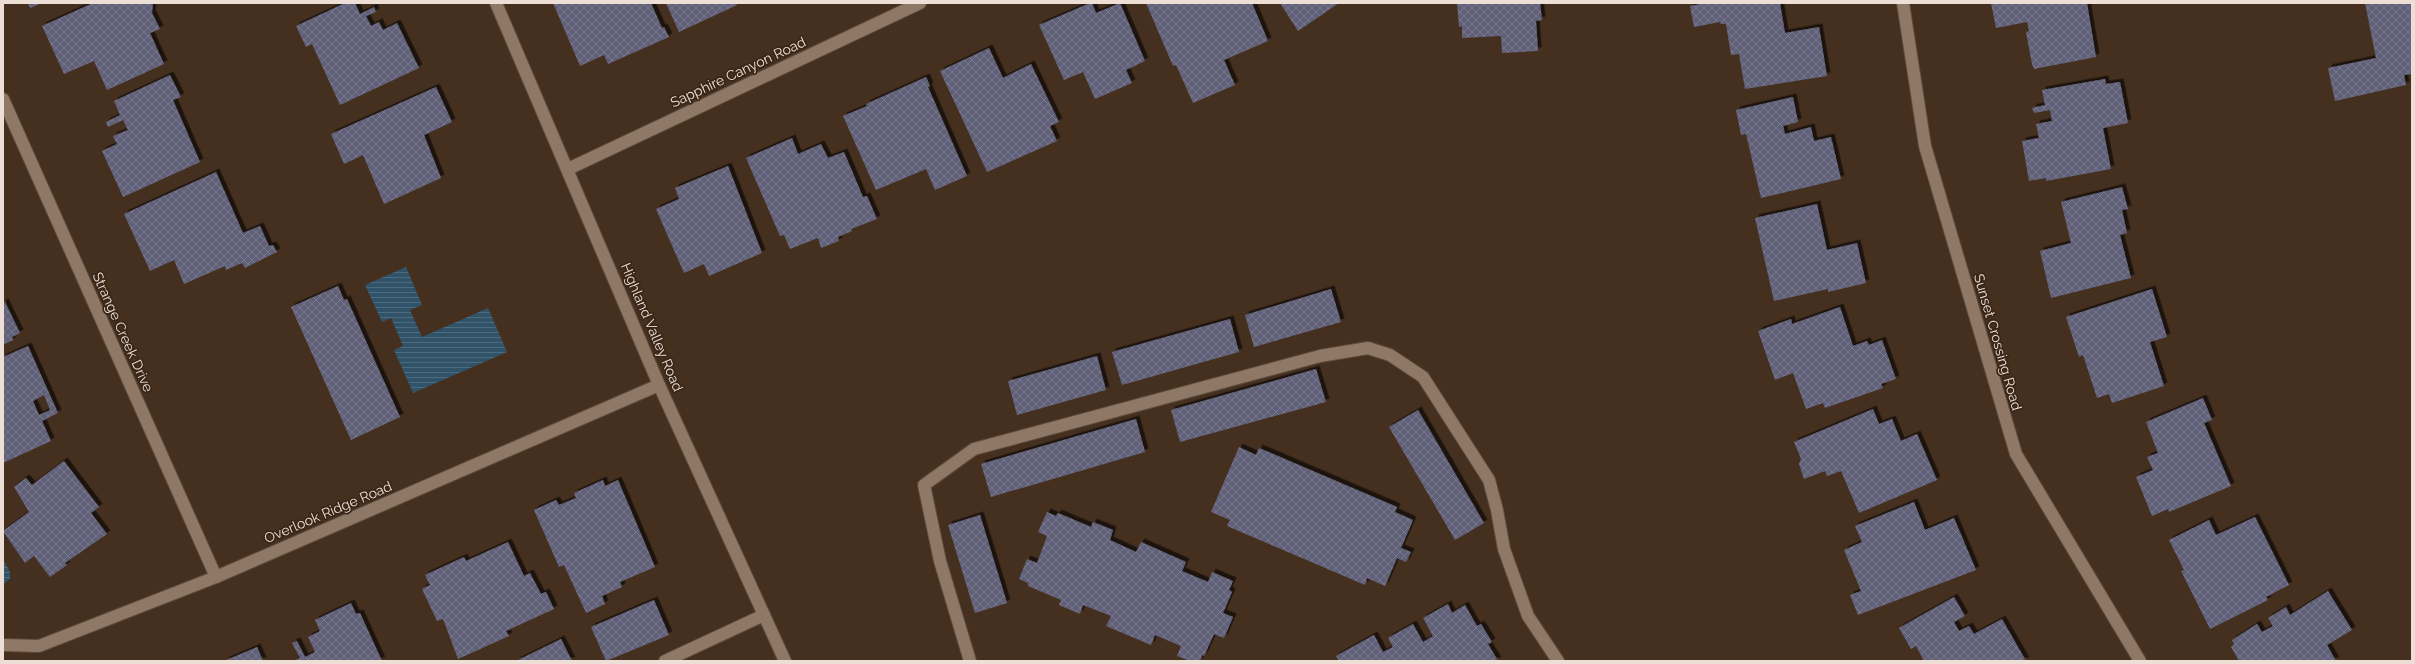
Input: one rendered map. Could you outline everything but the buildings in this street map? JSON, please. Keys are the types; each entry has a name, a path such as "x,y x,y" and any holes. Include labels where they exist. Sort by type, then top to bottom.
{"street":[{"name":"Highland Valley Road","path":"496,3 660,385 785,661"},
{"name":"Sapphire Canyon Road","path":"568,168 920,3"},
{"name":"Sunset Crossing Road","path":"1903,3 1925,146 2016,454 2140,661"},
{"name":"Strange Creek Drive","path":"3,99 216,577"},
{"path":"970,661 940,562 924,485 974,450 1320,356 1368,348 1390,355 1424,377 1489,480 1497,510 1504,549 1528,616 1558,661"},
{"name":"Overlook Ridge Road","path":"3,645 39,646 216,577 660,385"},
{"path":"665,661 764,615"}],"water":[{"path":"406,267 422,305 410,310 422,337 488,308 507,352 413,393 394,350 403,346 391,318 382,322 365,285"},
{"path":"3,559 10,572 10,579 3,584"}]}
